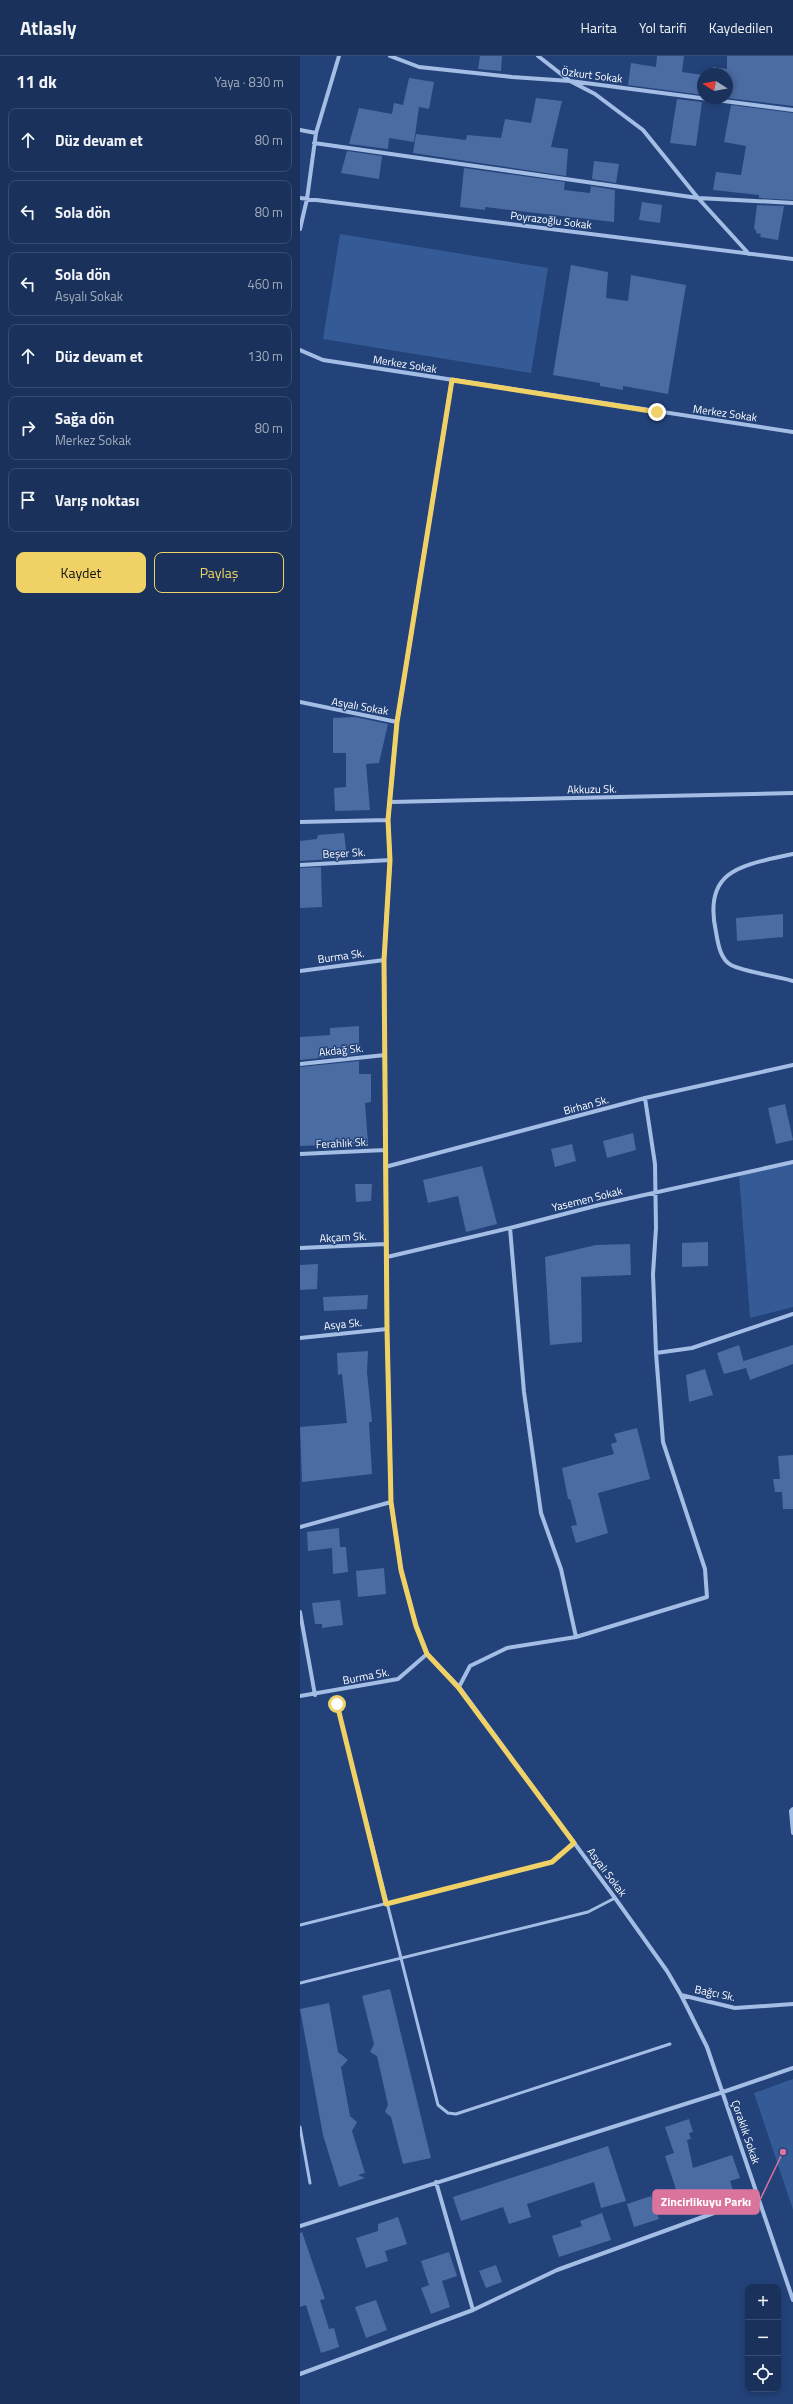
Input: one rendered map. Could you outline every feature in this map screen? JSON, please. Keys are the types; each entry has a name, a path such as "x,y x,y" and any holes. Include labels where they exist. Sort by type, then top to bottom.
{"street":[{"path":"300,229 307,199 316,133 339,56"},
{"name":"Özkurt Sokak","path":"390,56 419,67 512,78 570,81 793,110"},
{"path":"538,56 570,81 595,94 643,130 698,198 749,254"},
{"path":"300,130 316,133"},
{"path":"314,143 698,198 793,203"},
{"name":"Poyrazoğlu Sokak","path":"300,198 793,259"},
{"name":"Merkez Sokak","path":"300,350 323,360 793,432"},
{"path":"397,722 452,380"},
{"name":"Asyalı Sokak","path":"300,702 397,722 391,802 388,820 390,860 384,960 387,1329 391,1502 401,1570 416,1626 427,1654 458,1687 615,1898 667,1971 681,1995"},
{"name":"Akkuzu Sk.","path":"391,802 793,793"},
{"path":"300,822 388,820"},
{"path":"793,854 744,865 726,875 718,883 713,920 720,952 730,964 793,980"},
{"name":"Beşer Sk.","path":"300,865 390,860"},
{"name":"Burma Sk.","path":"300,971 384,960"},
{"name":"Akdağ Sk.","path":"300,1064 385,1055"},
{"name":"Birhan Sk.","path":"386,1167 645,1098 793,1066"},
{"path":"458,1687 470,1666 506,1648 576,1637 707,1597 705,1569 663,1442 656,1353 653,1274 656,1228 655,1164 652,1132 645,1098"},
{"name":"Ferahlık Sk.","path":"300,1154 385,1150"},
{"name":"Yasemen Sokak","path":"387,1257 655,1192 793,1162"},
{"path":"510,1228 525,1398 541,1513 561,1569 576,1637"},
{"name":"Akçam Sk.","path":"300,1248 386,1244"},
{"path":"656,1353 692,1348 793,1314"},
{"name":"Asya Sk.","path":"300,1338 387,1329"},
{"path":"300,1527 391,1502"},
{"path":"300,1612 315,1695"},
{"name":"Burma Sk.","path":"300,1696 315,1695 398,1679 427,1654"},
{"path":"793,1808 791,1811 793,1833"},
{"name":"Bağcı Sk.","path":"681,1995 735,2008 793,2004"},
{"name":"Çoraklık Sokak","path":"681,1995 707,2047 793,2300"},
{"path":"300,2226 723,2092 793,2068"},
{"path":"436,2182 473,2310"},
{"path":"300,2374 473,2310 557,2270 758,2197"}],"lane":[{"path":"337,1704 386,1904 438,2105 448,2113 456,2114 670,2044"},
{"path":"300,1925 552,1862 574,1843"},
{"path":"300,1982 588,1912 615,1898"},
{"path":"300,2127 310,2183"}],"shaded area":[{"path":"340,234 548,268 531,373 323,339"},
{"path":"793,1162 793,1307 750,1318 739,1174"},
{"path":"793,2079 793,2210 754,2093"}],"building":[{"path":"480,56 502,56 501,71 478,69"},
{"path":"657,56 684,56 682,72 697,74 697,94 628,85 631,63 656,67"},
{"path":"727,56 793,56 793,106 733,99 733,68 727,68"},
{"path":"409,78 434,82 429,109 419,107 414,142 389,138 388,149 349,144 359,108 392,114 394,103 403,105"},
{"path":"536,98 562,101 551,147 568,149 566,176 413,153 416,134 466,140 467,135 501,138 505,119 531,123"},
{"path":"677,99 697,101 697,104 702,104 696,146 670,143"},
{"path":"731,105 793,113 793,200 759,198 759,195 713,190 716,172 741,175 746,146 724,142"},
{"path":"347,151 382,156 379,179 341,173"},
{"path":"594,161 619,164 616,183 592,179"},
{"path":"464,168 565,182 564,190 590,193 591,186 615,190 614,222 485,207 485,210 460,207"},
{"path":"642,202 662,205 660,223 639,220"},
{"path":"757,205 784,206 778,240 760,237 761,234 756,233 756,230 754,229"},
{"path":"571,265 608,272 606,298 628,301 631,275 686,285 668,394 623,386 623,390 600,386 600,383 553,375"},
{"path":"355,717 388,724 379,763 366,764 370,810 335,811 334,788 346,787 346,753 333,753 333,718"},
{"path":"344,833 347,858 300,861 300,841 317,839 318,835"},
{"path":"321,867 322,907 300,908 300,868"},
{"path":"783,914 783,937 737,941 736,918"},
{"path":"359,1026 359,1054 300,1060 300,1037 330,1035 330,1028"},
{"path":"359,1061 359,1074 371,1074 371,1102 365,1103 368,1143 300,1146 300,1067"},
{"path":"785,1104 793,1140 776,1144 768,1108"},
{"path":"633,1133 636,1150 607,1158 603,1141"},
{"path":"572,1144 576,1161 555,1167 551,1149"},
{"path":"482,1166 497,1224 466,1232 458,1196 428,1203 423,1180"},
{"path":"355,1184 372,1184 371,1201 356,1202"},
{"path":"708,1242 708,1266 682,1267 682,1243"},
{"path":"630,1244 631,1275 581,1277 582,1342 550,1345 545,1257 596,1245"},
{"path":"318,1264 317,1289 300,1290 300,1265"},
{"path":"368,1295 367,1309 324,1311 323,1297"},
{"path":"739,1345 744,1363 744,1361 793,1345 793,1364 750,1380 746,1368 724,1374 717,1353"},
{"path":"368,1351 367,1372 372,1422 369,1422 372,1474 302,1482 300,1427 347,1423 342,1374 338,1375 337,1353"},
{"path":"705,1369 713,1395 689,1402 686,1375"},
{"path":"637,1428 650,1479 598,1493 608,1533 576,1543 571,1526 577,1525 570,1499 568,1499 562,1468 614,1454 611,1444 617,1442 614,1434"},
{"path":"793,1455 793,1509 783,1509 782,1492 775,1492 773,1479 780,1479 778,1456"},
{"path":"339,1528 340,1547 346,1547 348,1572 333,1574 332,1548 308,1551 307,1532"},
{"path":"384,1568 386,1594 358,1597 356,1571"},
{"path":"340,1600 343,1625 322,1628 322,1624 315,1624 312,1603"},
{"path":"390,1989 431,2158 403,2164 391,2117 385,2112 388,2105 377,2056 370,2052 374,2044 362,1996"},
{"path":"329,2003 338,2052 348,2060 341,2067 350,2116 357,2122 352,2131 365,2173 358,2175 365,2178 339,2187 323,2135 300,2009"},
{"path":"689,2119 693,2132 689,2133 691,2139 687,2140 693,2168 732,2155 740,2178 730,2181 733,2190 683,2211 665,2156 674,2153 665,2127"},
{"path":"608,2146 626,2201 601,2208 594,2182 527,2204 531,2217 509,2224 503,2207 461,2221 453,2197"},
{"path":"651,2196 659,2219 634,2227 627,2204"},
{"path":"602,2213 611,2240 559,2257 552,2236 582,2226 580,2221"},
{"path":"398,2217 407,2244 385,2251 388,2261 366,2268 356,2238 378,2231 378,2224"},
{"path":"302,2232 325,2299 320,2300 329,2329 334,2328 339,2347 321,2353 306,2305 300,2307 300,2233"},
{"path":"449,2252 457,2276 442,2281 450,2307 431,2314 421,2288 429,2285 421,2261"},
{"path":"496,2265 502,2282 486,2288 479,2271"},
{"path":"376,2300 387,2330 366,2338 355,2307"}],"place":[{"name":"Zincirlikuyu Parkı","path":"783,2152"}],"route":[{"path":"337,1704 386,1904 552,1862 574,1843 458,1687 427,1654 416,1626 401,1570 391,1502 387,1329 384,960 390,860 388,820 391,802 397,722 452,380 657,412"}]}
